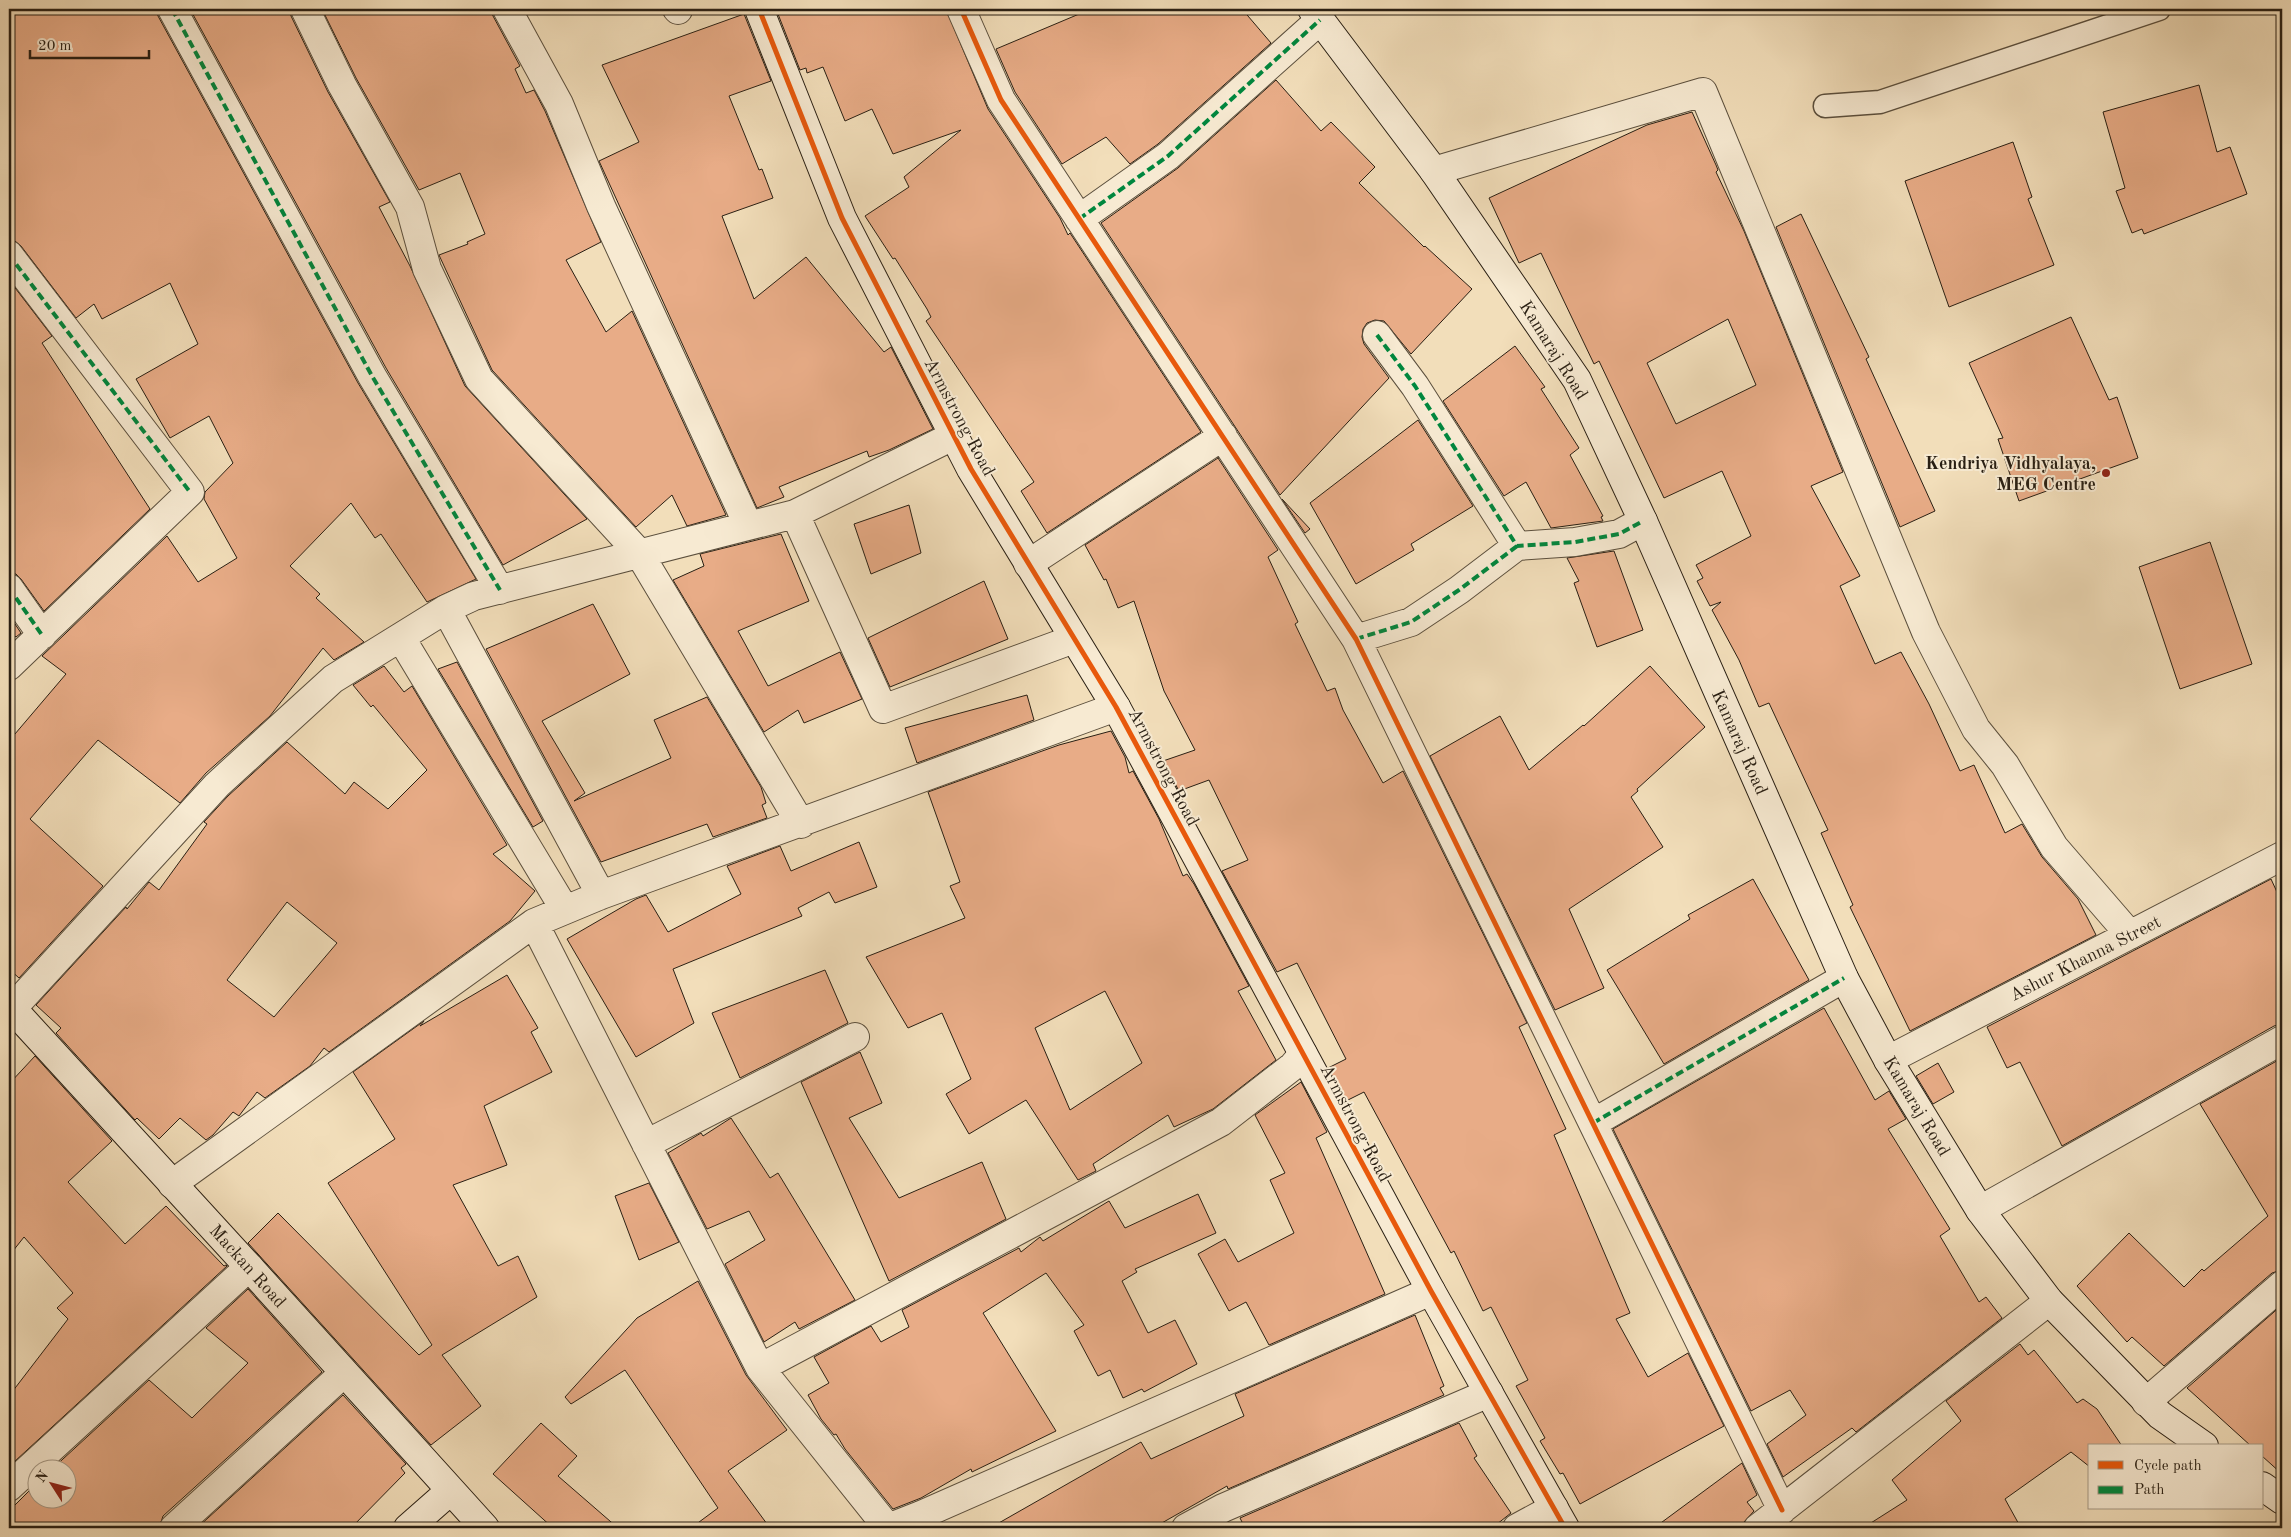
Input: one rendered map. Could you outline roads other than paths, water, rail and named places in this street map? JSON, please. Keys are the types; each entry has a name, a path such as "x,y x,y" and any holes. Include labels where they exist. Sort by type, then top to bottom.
{"street":[{"path":"172,9 372,376 500,590"},
{"path":"305,9 342,84 410,207 426,269 479,378 639,553 801,824"},
{"path":"507,9 559,104 601,206 748,525"},
{"name":"Armstrong Road","path":"759,9 842,218 953,436 1028,564 1116,707 1431,1291 1560,1518"},
{"path":"961,9 1001,100 1356,639 1782,1510"},
{"path":"1080,218 1168,156 1316,14"},
{"name":"Kamaraj Road","path":"1316,14 1434,171 1577,380 1643,521 1844,978 1888,1060 1980,1210 2048,1301 2146,1402 2160,1415 2201,1444"},
{"path":"1434,171 1703,92 1923,623 1944,667 1976,729 2005,765 2054,847 2130,935"},
{"path":"9,256 190,492 9,666"},
{"path":"1377,335 1414,386 1517,546"},
{"path":"10,1009 218,785 333,679 446,609 474,596 795,514 953,436"},
{"path":"1028,564 1223,436"},
{"path":"795,514 883,709 1074,638"},
{"path":"1356,639 1411,622 1459,590 1517,546 1575,542 1619,534 1643,521"},
{"path":"9,588 42,635"},
{"path":"446,609 601,895"},
{"path":"401,638 565,910"},
{"path":"172,1184 534,923 601,895 801,824 1116,707"},
{"name":"Ashur Khanna Street","path":"1888,1060 2282,856"},
{"path":"534,923 760,1368 888,1528 925,1522 1431,1291"},
{"path":"1593,1123 1844,978"},
{"name":"Mackan Road","path":"10,1009 249,1267 485,1528"},
{"path":"646,1144 855,1037"},
{"path":"1980,1210 2282,1040"},
{"path":"760,1368 1221,1122 1293,1066 1303,1054"},
{"path":"9,1488 249,1267"},
{"path":"2146,1402 2282,1285"},
{"path":"1758,1528 2048,1301"},
{"path":"174,1528 344,1373"},
{"path":"1186,1528 1223,1508 1489,1393"},
{"path":"2264,1487 2282,1500"},
{"path":"408,1528 450,1491"},
{"path":"1517,1528 1560,1518"}],"lane":[{"path":"1825,106 1880,102 2159,9"}],"place":[{"name":"Kendriya Vidhyalaya, MEG Centre","path":"2106,473"}]}
